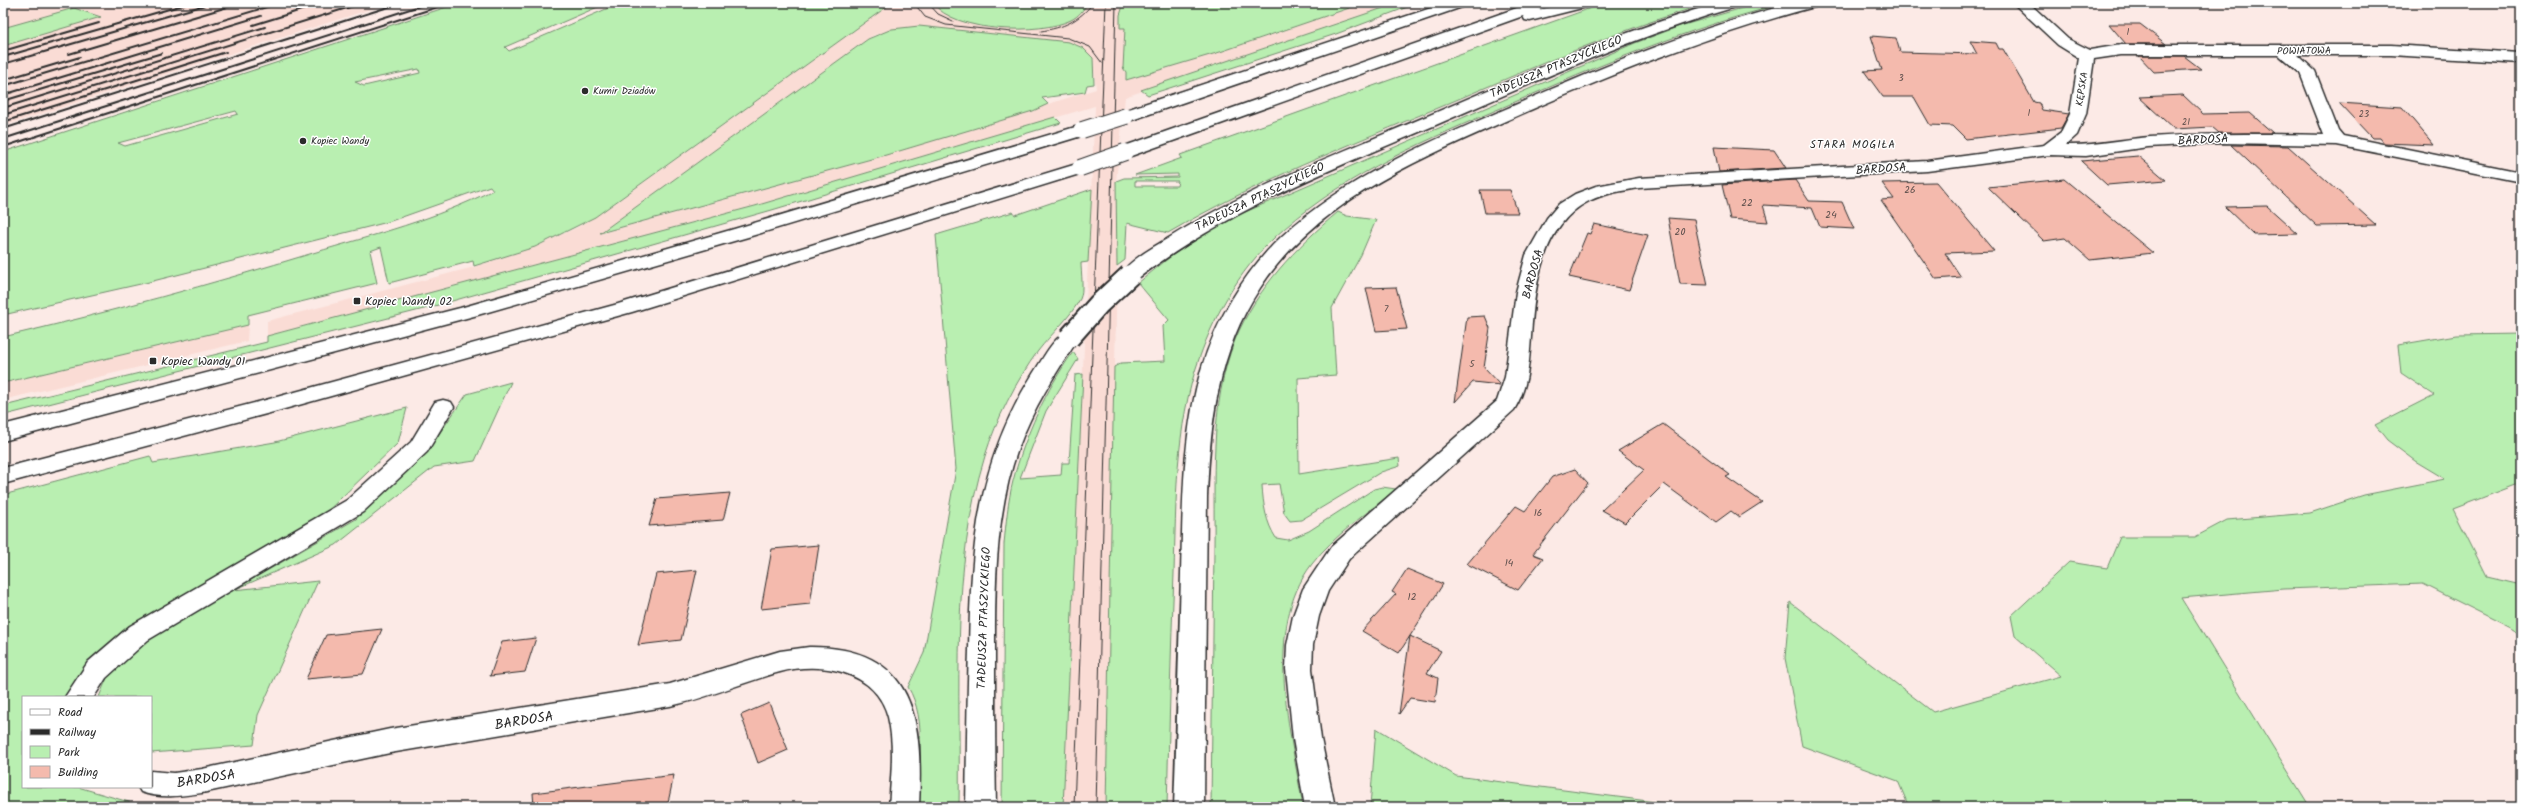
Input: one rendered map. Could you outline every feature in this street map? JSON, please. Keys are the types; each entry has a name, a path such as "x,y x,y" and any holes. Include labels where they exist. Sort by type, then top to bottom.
{"main road":[{"path":"1371,33 1442,3"},
{"path":"3,433 474,310 748,231 1126,116 1460,3"},
{"path":"3,476 262,408 617,310 1080,168 1451,38 1545,3"},
{"path":"1451,38 1585,3"},
{"name":"TADEUSZA PTASZYCKIEGO","path":"981,807 983,578 991,510 1001,466 1019,417 1040,379 1069,338 1099,304 1130,275 1195,229 1289,181 1592,51 1650,29 1734,3"},
{"name":"TADEUSZA PTASZYCKIEGO","path":"1189,807 1195,503 1201,430 1208,387 1217,353 1236,310 1267,265 1288,242 1335,202 1380,175 1430,149 1657,50 1754,18 1813,3"},
{"name":"KĘPSKA","path":"2020,3 2063,42 2088,56 2085,62 2086,78 2078,114 2068,135 2048,150"},
{"name":"POWIATOWA","path":"2088,56 2104,51 2121,50 2391,50 2521,58"},
{"path":"2284,51 2307,71 2328,126 2337,140"},
{"name":"BARDOSA","path":"1320,807 1307,739 1299,669 1300,645 1306,616 1316,589 1340,553 1495,416 1509,399 1516,383 1521,321 1536,255 1543,239 1559,214 1580,198 1601,190 1639,183 1934,166 2048,150 2086,151 2148,142 2222,138 2337,140 2521,177"},
{"path":"80,696 97,670 139,633 297,542 355,506 419,447 443,407"},
{"name":"BARDOSA","path":"152,783 174,785 202,781 388,741 526,721 673,695 796,658 814,656 843,660 872,674 888,686 899,705 903,724 906,765 904,807"}],"shaded area":[{"path":"3,3 390,3 3,126"},
{"path":"892,3 933,3 945,14 964,21 988,26 1026,29 1049,27 1071,20 1081,13 1088,3 1124,3 1120,15 1120,27 1125,28 1126,80 1220,52 1364,3 1398,3 1125,97 1116,181 1117,266 1106,807 1063,807 1095,106 755,206 267,336 267,321 474,267 535,247 578,227 614,204","holes":["919,26 1069,42 1083,48 1093,58 1096,89 886,155 602,233 874,35"]},
{"path":"248,325 247,341 3,400 3,383"}],"green space":[{"path":"459,3 607,3 505,47 509,51 620,3 892,3 595,217 535,247 474,266 473,261 389,283 381,247 370,251 377,283 248,315 248,325 3,383 3,337 159,298 382,233 449,210 493,190 490,186 388,222 145,283 3,315 3,152","holes":["419,69 420,73 364,86 355,82","236,111 238,114 125,146 118,143"]},
{"path":"933,3 1088,3 1079,15 1071,20 1057,25 1040,28 1020,29 978,26 944,13"},
{"path":"1124,3 1364,3 1220,52 1126,80 1126,72 1123,68 1125,28 1120,28 1120,15"},
{"path":"1398,3 1418,3 1336,34 1148,95 1141,90"},
{"path":"1605,3 1709,3 1641,25 1541,64 1337,150 1234,197 1168,233 1127,223 1125,260 1117,266 1116,181 1124,178 1178,177 1178,174 1135,175 1182,158 1180,155","holes":["1135,181 1178,181 1177,186 1135,186"]},
{"path":"1760,3 1787,3 1715,23 1611,61 1449,131 1391,158 1335,190 1309,209 1284,229 1256,257 1233,288 1214,323 1199,359 1185,411 1176,492 1167,807 1106,807 1114,367 1121,363 1165,361 1163,326 1169,320 1138,283 1170,257 1204,234 1243,213 1635,43 1680,26"},
{"path":"74,8 101,17 3,46 3,28"},
{"path":"919,26 1069,42 1083,48 1093,58 1094,84 1087,85 1085,92 1042,98 1048,104 1033,111 886,155 600,233 868,39 892,29"},
{"path":"1055,117 1061,123 772,210 424,309 5,415 8,405 267,342 267,336 755,206"},
{"path":"1092,189 1088,262 1081,263 1082,286 1080,299 1066,319 1038,351 1014,388 990,442 974,498 966,542 962,586 959,674 959,807 918,807 920,729 914,700 908,687 924,653 956,469 936,235 1013,212 1015,215"},
{"path":"1338,212 1347,216 1376,220 1361,255 1332,308 1336,375 1298,378 1299,474 1399,458 1400,466 1381,472 1301,520 1290,521 1284,513 1279,484 1262,485 1263,499 1270,526 1276,538 1288,540 1309,531 1374,489 1382,487 1396,489 1330,543 1321,553 1312,564 1297,590 1288,619 1284,650 1284,682 1287,715 1303,807 1211,807 1214,470 1217,416 1221,390 1235,340 1254,303 1292,254"},
{"path":"2521,334 2521,483 2453,509 2487,577 2521,585 2521,639 2513,629 2423,584 2284,589 2181,598 2310,807 1909,807 1898,781 1802,746 1785,658 1790,602 1933,712 2061,676 2015,636 2011,616 2069,562 2107,568 2120,537 2195,537 2227,520 2310,513 2364,495 2445,479 2415,461 2387,440 2375,425 2434,395 2401,373 2398,345 2456,335"},
{"path":"1073,352 1078,359 1046,411 1020,478 1061,475 1062,463 1069,463 1075,375 1083,374 1063,807 1002,807 1004,544 1008,504 1018,464 1030,430 1045,397"},
{"path":"511,382 475,461 434,467 336,545 234,590 318,581 258,715 254,745 152,753 152,696 99,696 109,673 152,632 232,591 356,519 427,451 467,394"},
{"path":"407,408 398,443 311,527 106,647 65,696 22,696 22,788 81,788 139,805 138,807 3,807 3,495 150,456 153,463 275,442"},
{"path":"1376,728 1456,776 1694,807 1370,807"}],"building":[{"path":"2109,24 2140,24 2166,44 2126,44"},
{"path":"1871,36 1896,38 1900,52 1977,54 1970,41 1996,43 1999,49 2003,49 2034,102 2039,103 2042,110 2069,114 2061,128 1966,139 1953,126 1930,125 1914,97 1883,97 1864,71 1882,70"},
{"path":"2139,56 2184,56 2201,69 2154,72"},
{"path":"2183,95 2203,114 2250,113 2273,133 2219,133 2212,127 2174,129 2139,97"},
{"path":"2339,103 2402,107 2434,145 2384,143 2380,138 2372,138"},
{"path":"2231,145 2288,146 2376,225 2317,226"},
{"path":"1714,147 1774,150 1786,168 1719,172"},
{"path":"2138,156 2166,180 2107,185 2081,161"},
{"path":"2064,179 2153,253 2090,260 2065,238 2044,241 1988,187"},
{"path":"1795,180 1809,201 1842,202 1854,229 1820,227 1812,208 1763,205 1768,222 1730,219 1722,185"},
{"path":"1936,182 1994,251 1945,253 1961,277 1936,279 1881,200 1894,199 1882,183"},
{"path":"1480,190 1510,190 1518,213 1485,213"},
{"path":"2267,206 2298,234 2254,235 2225,207"},
{"path":"1668,218 1694,220 1708,285 1680,284"},
{"path":"1594,224 1648,235 1629,290 1569,277 1587,233 1590,234"},
{"path":"1396,287 1407,329 1376,331 1366,288"},
{"path":"1485,316 1490,328 1484,368 1500,385 1473,382 1455,402 1467,317"},
{"path":"1663,424 1730,475 1726,477 1762,502 1739,517 1731,511 1716,522 1664,484 1625,523 1602,510 1644,470 1618,451"},
{"path":"1575,469 1588,483 1533,554 1543,558 1518,590 1467,564 1516,506 1525,511 1552,477"},
{"path":"730,493 723,520 649,526 657,499"},
{"path":"819,545 810,604 761,609 772,549"},
{"path":"1407,569 1443,584 1399,653 1362,631 1396,594 1392,592"},
{"path":"697,570 681,640 638,645 656,574"},
{"path":"382,629 363,674 306,679 326,635"},
{"path":"1410,636 1441,651 1427,673 1438,678 1435,702 1410,698 1399,714"},
{"path":"536,638 525,672 490,676 502,642"},
{"path":"769,703 788,750 758,763 741,715"},
{"path":"674,775 667,807 534,807 533,793"}],"tram line":[{"path":"914,3 925,17 946,25 1068,38 1090,47 1102,63"},
{"path":"928,3 938,14 953,21"},
{"path":"1041,31 1070,23 1082,15 1093,3"},
{"path":"1074,807 1106,3"},
{"path":"1096,807 1116,3"}],"railway":[{"path":"3,57 190,3"},
{"path":"3,64 212,3"},
{"path":"69,54 241,3"},
{"path":"3,86 280,3"},
{"path":"253,25 324,3"},
{"path":"3,115 363,3"},
{"path":"3,129 401,3"},
{"path":"3,139 429,3"},
{"path":"3,147 450,3"},
{"path":"3,95 261,16"},
{"path":"3,51 99,23"},
{"path":"3,108 265,27"},
{"path":"3,122 226,52"},
{"path":"3,101 162,53"},
{"path":"3,80 80,57"}],"place":[{"name":"Kumir Dziadów","path":"585,91"},
{"name":"Kopiec Wandy","path":"303,141"},
{"name":"Kopiec Wandy 02","path":"357,301"},
{"name":"Kopiec Wandy 01","path":"153,361"}],"district":[{"name":"STARA MOGIŁA","path":"1853,145"}]}
